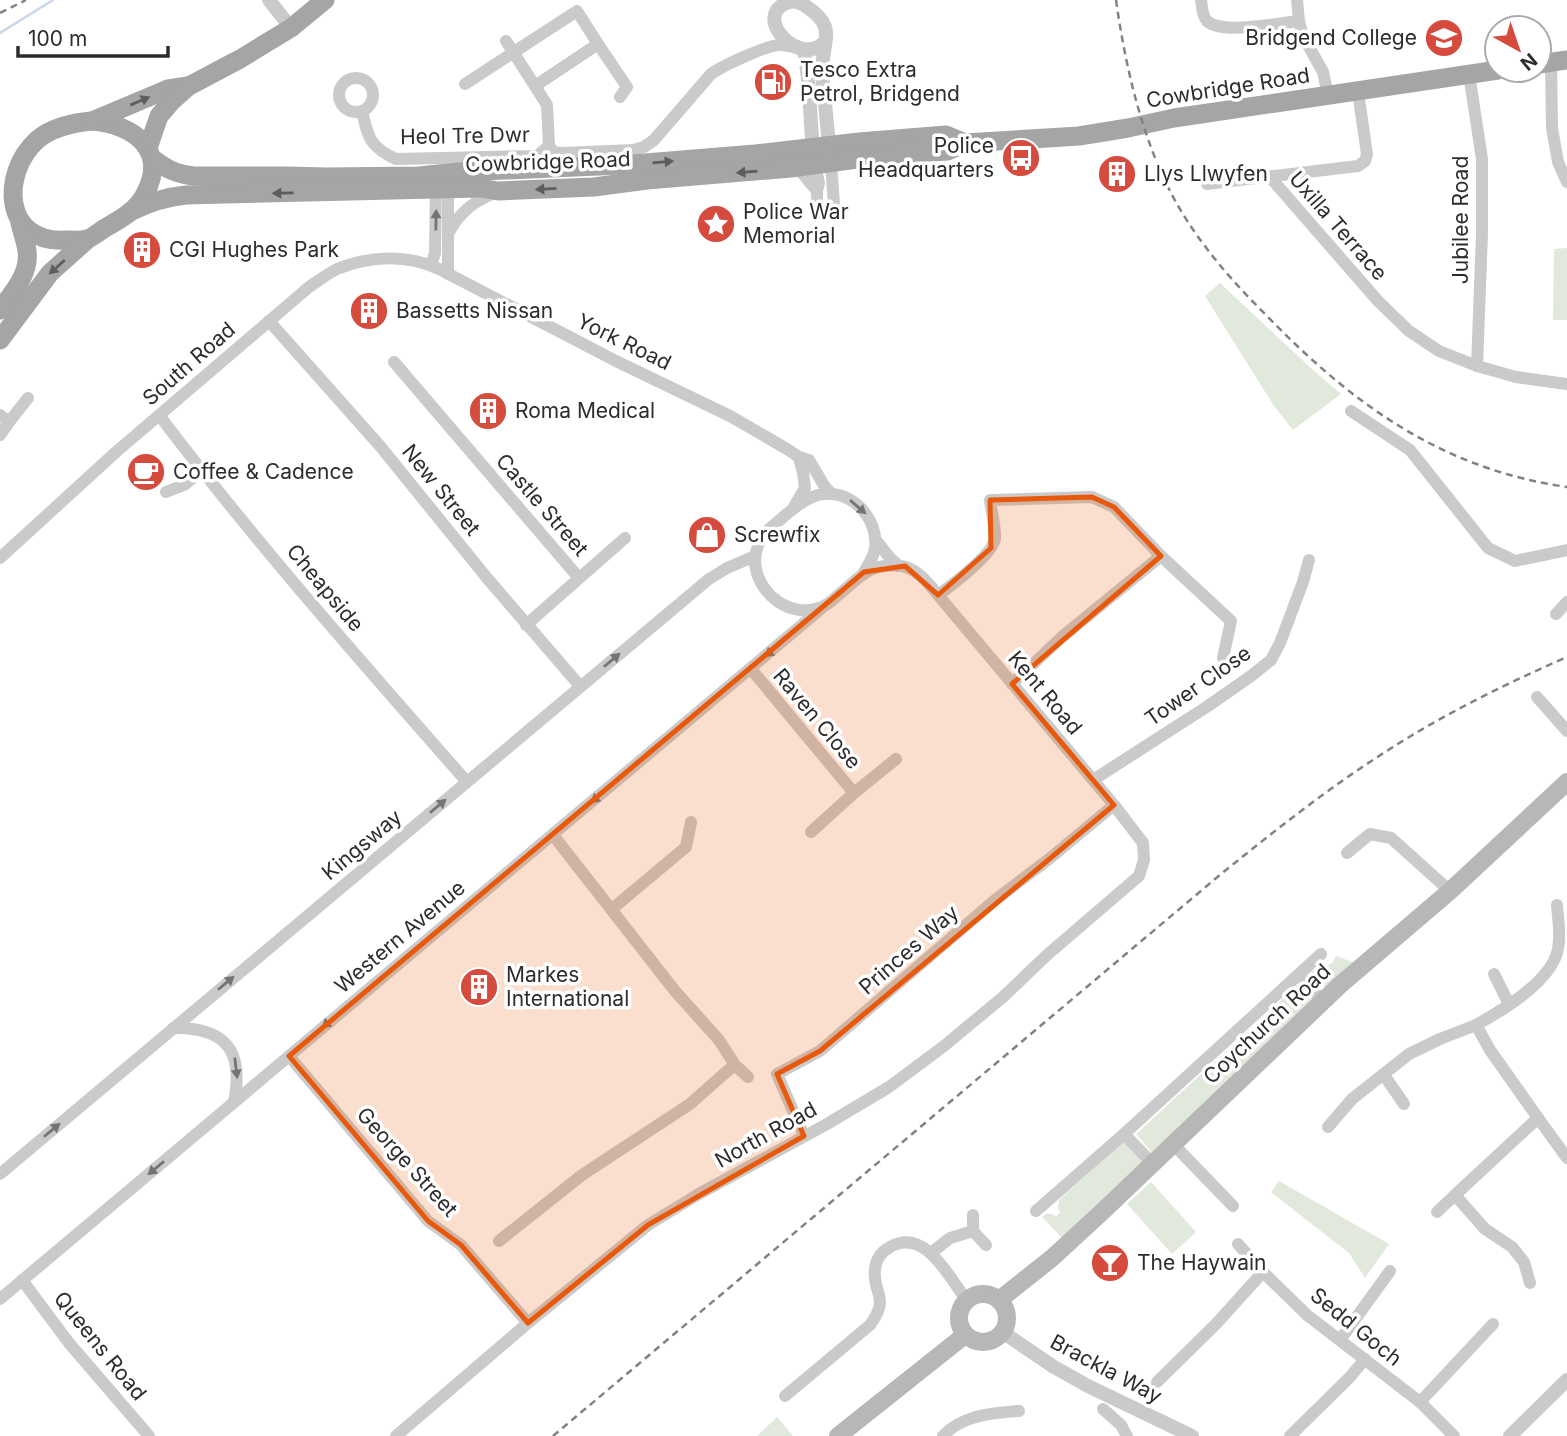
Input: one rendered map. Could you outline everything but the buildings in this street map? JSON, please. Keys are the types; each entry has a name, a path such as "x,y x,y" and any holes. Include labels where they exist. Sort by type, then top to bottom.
{"main road":[{"path":"0,340 50,273 88,239 132,211 142,199 151,180 150,153 159,116 171,102 189,86 292,28 325,0"},
{"name":"Cowbridge Road","path":"132,211 149,202 171,196 442,181 755,154 822,155 947,135 965,143 1079,136 1174,118 1483,72"},
{"path":"0,310 17,287 25,270 27,252 11,212 9,193 13,171 24,153 36,141 54,130 92,121 167,89 189,86"},
{"path":"92,121 127,129 136,135 150,153"},
{"path":"0,164 24,153"},
{"name":"Cowbridge Road","path":"150,153 170,171 179,175 442,181 498,191 594,187 791,168 822,155"},
{"path":"11,212 29,231 47,238 57,241 88,239"},
{"name":"Coychurch Road","path":"999,1300 1052,1258 1323,1001 1450,891 1567,782"},
{"path":"984,1294 999,1300 1007,1315 1008,1323 1004,1333 985,1343 965,1335 958,1317 966,1299 984,1294"},
{"path":"838,1436 965,1335"}],"street":[{"path":"269,0 292,28"},
{"path":"771,0 775,23 781,37 801,49 812,50 825,42"},
{"path":"763,49 775,23 777,10 789,0 802,3 821,16 828,32 822,72 822,155 817,205"},
{"path":"1201,0 1204,18 1208,22 1230,29 1299,21"},
{"path":"1297,0 1303,36 1323,72 1328,95"},
{"path":"466,84 577,11 627,87 620,97"},
{"path":"506,41 547,105 549,146"},
{"path":"535,86 598,44"},
{"name":"Heol Tre Dwr","path":"362,110 373,143 382,152 396,159 537,156 549,146 554,152 562,153 633,150 654,140 718,69 763,49 779,45 801,49"},
{"path":"801,49 809,79 810,124 822,155 834,205"},
{"name":"Jubilee Road","path":"1469,74 1482,159 1482,234 1476,366"},
{"path":"1552,84 1552,128 1558,162 1567,182"},
{"name":"Uxilla Terrace","path":"1207,184 1358,166 1365,161 1367,154 1358,92"},
{"path":"791,168 802,173 817,191"},
{"name":"Uxilla Terrace","path":"1269,176 1378,301 1409,331 1439,351 1476,366 1516,377 1567,384"},
{"path":"442,181 449,232 448,274"},
{"path":"431,265 435,253 442,181"},
{"path":"449,232 471,204 498,191"},
{"name":"South Road","path":"0,558 159,415 309,287 334,270 362,260 390,258 431,265"},
{"name":"York Road","path":"431,265 616,361 730,416 799,457 809,460 831,494"},
{"name":"New Street","path":"269,321 380,446 526,625 580,686"},
{"name":"Castle Street","path":"394,362 579,578"},
{"path":"0,435 5,419 28,398"},
{"path":"1351,411 1410,450 1488,548 1515,561 1567,550"},
{"name":"Cheapside","path":"159,415 201,471 467,782"},
{"path":"793,508 805,488 799,457"},
{"path":"166,492 184,485 201,471"},
{"path":"831,494 851,500 861,507 870,522 875,539 872,559 864,572 825,606 814,609 792,608 770,597 755,567 758,544 763,536 793,508 818,495 831,494"},
{"path":"938,595 984,556 995,539 990,499 1092,497 1114,507 1161,556 1231,621 1223,658"},
{"path":"526,625 625,538"},
{"name":"Kent Road","path":"875,539 890,558 899,566 905,566 915,572 938,595 1114,805 1143,844 1144,859"},
{"name":"Kingsway","path":"0,1174 709,579 755,556"},
{"path":"1012,684 1063,636 1161,556"},
{"name":"Tower Close","path":"1093,780 1208,706 1270,660 1285,631 1309,560"},
{"path":"864,572 876,567 899,566"},
{"path":"1556,614 1567,602"},
{"name":"Western Avenue","path":"0,1298 825,606"},
{"name":"Raven Close","path":"751,669 855,793"},
{"path":"1537,697 1565,726"},
{"name":"Raven Close","path":"811,832 896,759"},
{"name":"Princes Way","path":"804,1136 777,1074 820,1051 995,900 1114,805"},
{"path":"612,909 686,847 691,822"},
{"path":"1347,853 1370,834 1391,838 1450,891"},
{"path":"552,835 675,990 719,1040 735,1065 748,1077"},
{"name":"North Road","path":"396,1436 648,1225 889,1087 944,1046 1139,876 1144,859"},
{"path":"1328,1127 1352,1099 1409,1054 1476,1025 1534,987 1563,950 1557,905"},
{"path":"1045,1209 1321,954"},
{"path":"1494,974 1508,1004"},
{"path":"1298,975 1323,1001"},
{"path":"1476,1025 1490,1050 1567,1158"},
{"path":"173,1028 210,1032 232,1051 237,1068 234,1102"},
{"name":"George Street","path":"289,1056 428,1221 461,1245 528,1323"},
{"path":"499,1241 583,1175 691,1104 735,1065"},
{"path":"1384,1075 1404,1104"},
{"path":"1437,1212 1538,1118"},
{"path":"1124,1134 1153,1164"},
{"path":"1174,1145 1233,1206"},
{"path":"1455,1195 1485,1228 1512,1247 1524,1262 1530,1283"},
{"path":"972,1215 973,1231 986,1245"},
{"path":"931,1253 950,1238 973,1231"},
{"path":"785,1396 870,1325 879,1313 880,1296 875,1270 882,1252 892,1246 902,1242 921,1245 931,1253 966,1299"},
{"name":"Sedd Goch","path":"1238,1244 1307,1315 1420,1402 1454,1436"},
{"path":"1340,1340 1390,1271"},
{"path":"1157,1382 1216,1324 1263,1272"},
{"name":"Queens Road","path":"22,1280 69,1343 149,1436"},
{"path":"1420,1402 1493,1324"},
{"name":"Brackla Way","path":"1004,1333 1088,1386 1192,1436"},
{"path":"1290,1436 1365,1359"},
{"path":"1510,1436 1564,1389"},
{"path":"1102,1409 1121,1425 1127,1436"},
{"path":"943,1436 951,1427 986,1414 1019,1411"}],"highlighted area":[{"path":"1092,497 1114,507 1161,556 1012,684 1114,805 820,1051 777,1074 804,1136 648,1225 528,1323 461,1245 428,1221 289,1056 864,572 905,566 938,595 991,548 990,500"}],"shaded area":[{"path":"1567,248 1567,320 1553,320 1554,249"},
{"path":"1220,283 1341,394 1293,430 1274,406 1205,296"},
{"path":"1336,956 1355,963 1326,988 1321,983 1316,987 1308,975 1321,963 1332,963"},
{"path":"1299,984 1316,1002 1155,1156 1136,1134"},
{"path":"1125,1140 1148,1165 1066,1242 1042,1217 1060,1213 1059,1200"},
{"path":"1279,1181 1389,1244 1365,1278 1349,1253 1271,1192"},
{"path":"1151,1182 1196,1232 1172,1254 1127,1204"},
{"path":"777,1417 793,1436 757,1436"}],"waterway":[{"path":"0,33 53,0"}],"railway":[{"path":"0,13 26,0"},
{"path":"1116,0 1136,99 1160,171 1191,226 1238,286 1331,376 1401,427 1439,448 1479,465 1521,478 1567,487"},
{"path":"553,1436 1221,874 1297,814 1356,771 1422,729 1493,691 1567,657"}],"place":[{"name":"Bridgend College","path":"1444,38"},
{"name":"Tesco Extra Petrol, Bridgend","path":"773,82"},
{"name":"Police Headquarters","path":"1021,158"},
{"name":"Llys Llwyfen","path":"1117,174"},
{"name":"Police War Memorial","path":"716,224"},
{"name":"CGI Hughes Park","path":"142,250"},
{"name":"Bassetts Nissan","path":"369,311"},
{"name":"Roma Medical","path":"488,411"},
{"name":"Coffee & Cadence","path":"146,472"},
{"name":"Screwfix","path":"707,535"},
{"name":"Markes International","path":"479,987"},
{"name":"The Haywain","path":"1110,1263"}]}
